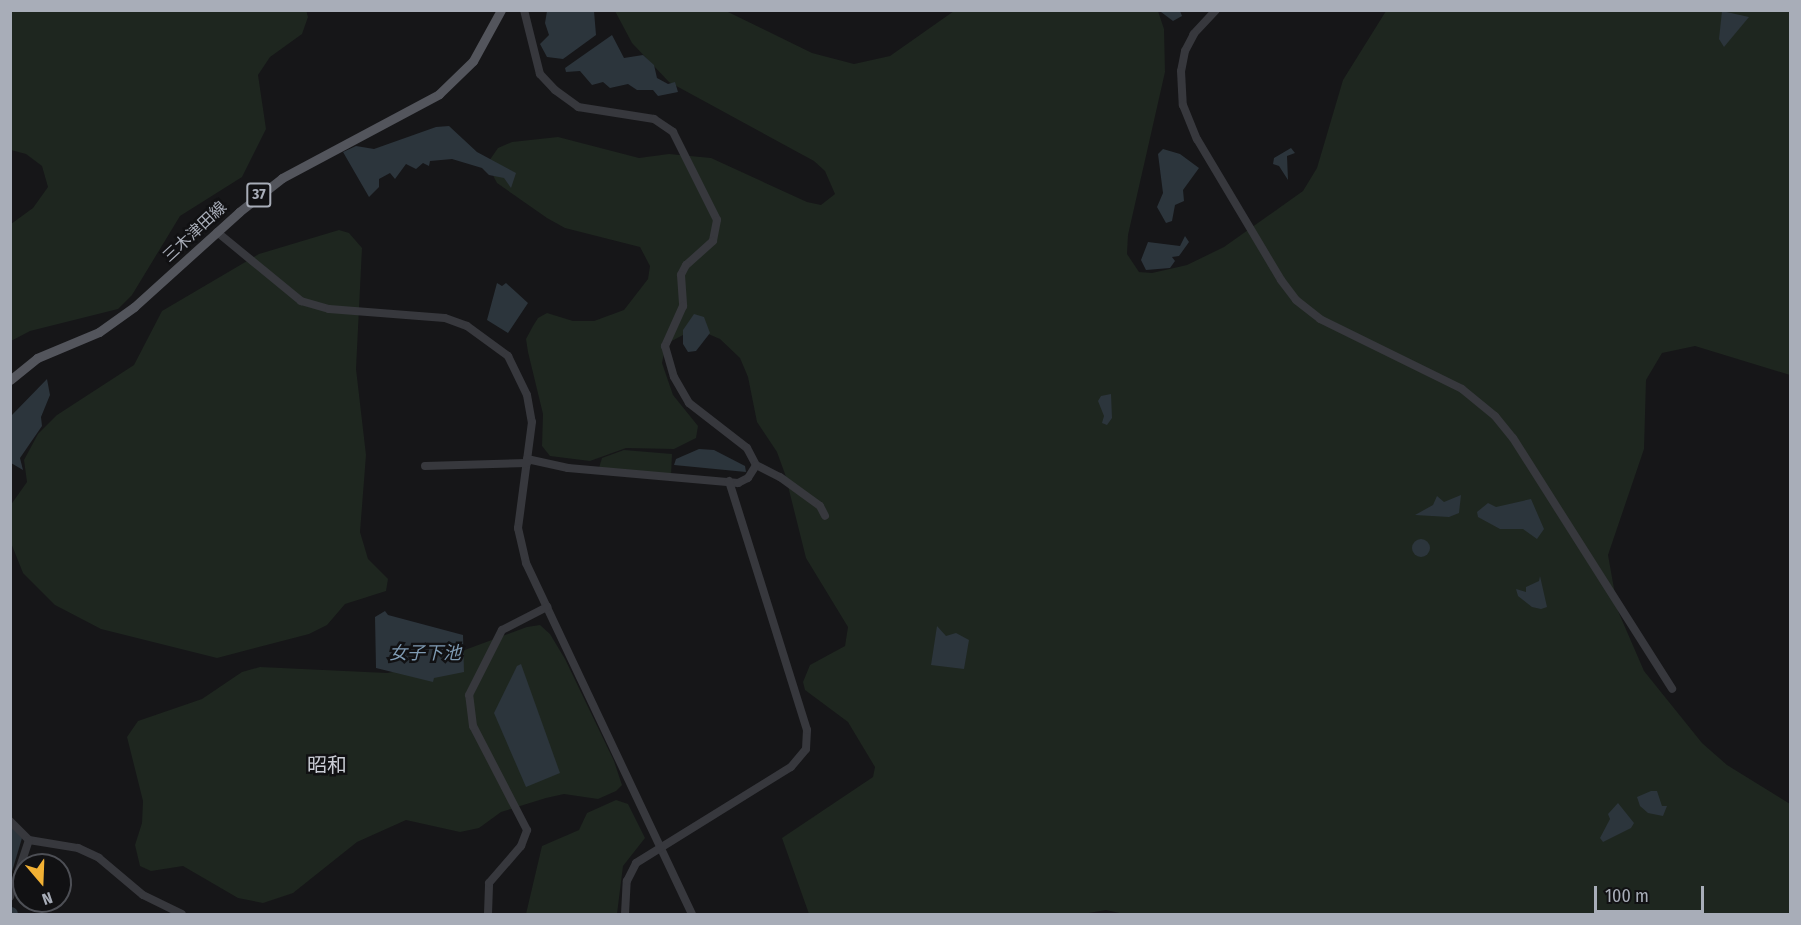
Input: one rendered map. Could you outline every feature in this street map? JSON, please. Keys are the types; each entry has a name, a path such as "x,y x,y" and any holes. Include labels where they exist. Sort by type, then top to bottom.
{"main road":[{"name":"三木津田線","path":"10,380 37,358 117,320 282,178 439,94 473,61 501,10"}],"street":[{"path":"524,10 537,63 546,81 578,107 654,119 673,132 704,188 717,220 717,232 681,275 683,306 667,337 665,352 688,404 747,448 756,465 780,477 820,506 825,516"},
{"path":"1216,10 1194,34 1185,51 1181,71 1183,105 1197,139 1281,280 1296,300 1320,319 1462,389 1495,416 1513,438 1672,689"},
{"path":"218,232 301,301 329,309 446,318 467,326 490,340 508,357 527,395 532,422 519,511 520,542 547,607 692,915"},
{"path":"425,466 527,461 568,468 729,481 748,478 756,465"},
{"path":"625,915 630,871 661,846 791,767 806,749 807,729 729,481"},
{"path":"488,915 489,883 521,846 527,831 473,726 469,695 502,630 547,607"},
{"path":"10,821 29,840 78,848 113,868 143,895 182,915"},
{"path":"10,897 29,840"}],"shaded area":[{"path":"11,10 306,10 308,17 302,34 270,57 258,75 266,129 242,177 180,216 132,295 118,309 30,331 11,341 11,224 33,208 48,187 42,166 26,154 11,150"},
{"path":"615,11 726,11 812,53 854,64 890,56 954,11 1158,11 1164,29 1165,72 1128,235 1127,254 1139,272 1152,273 1187,265 1224,247 1303,191 1317,168 1343,80 1386,11 1790,11 1790,375 1695,346 1662,353 1646,380 1644,449 1608,555 1618,611 1644,671 1702,743 1727,765 1790,804 1790,914 1124,914 1106,910 1083,914 809,914 782,838 873,777 875,767 848,722 805,690 803,682 810,665 845,646 848,627 806,558 785,474 777,452 757,422 748,377 740,358 720,339 706,333 683,335 666,344 662,363 673,395 698,426 696,438 674,449 626,448 590,461 550,456 542,446 543,414 526,339 538,318 547,313 573,321 594,321 624,310 648,279 650,266 640,247 565,228 547,218 497,183 487,164 498,148 512,142 558,137 639,158 669,154 711,158 807,202 821,205 835,194 825,171 814,161 669,82 632,43"},
{"path":"339,230 349,233 362,248 356,369 366,455 360,532 368,559 388,579 386,591 345,604 327,625 309,634 217,658 101,629 55,605 23,573 11,543 10,506 27,482 24,460 38,434 57,415 134,365 162,311 259,254"},
{"path":"624,450 672,454 671,476 598,471 602,458"},
{"path":"540,625 550,634 565,659 614,761 622,785 616,791 598,799 564,794 546,798 501,812 479,828 460,832 406,820 357,842 293,893 263,903 238,898 183,866 151,871 140,866 135,845 142,823 143,801 127,737 138,721 202,699 242,672 260,667 387,673 416,668 527,627"},
{"path":"616,800 628,804 645,838 623,866 617,914 526,914 542,846 579,830 587,813"}],"water":[{"path":"547,11 594,11 596,35 563,59 547,57 540,44 549,35 545,23"},
{"path":"1180,11 1182,16 1173,21 1161,12"},
{"path":"1722,11 1749,17 1724,47 1719,39"},
{"path":"612,35 624,58 643,55 654,65 657,78 668,84 675,82 678,92 658,96 653,90 637,90 628,84 610,88 603,82 592,85 580,71 566,72 565,68"},
{"path":"449,126 477,152 516,173 511,188 504,178 489,175 482,168 452,159 430,161 429,166 423,163 416,169 406,164 395,179 390,173 379,179 379,187 369,197 343,152 356,146 374,149 436,127"},
{"path":"1291,148 1295,153 1287,156 1288,180 1279,166 1273,164 1274,158"},
{"path":"1163,149 1180,154 1199,168 1183,190 1184,201 1175,205 1172,221 1166,223 1157,207 1163,193 1158,154"},
{"path":"1185,236 1189,242 1179,256 1172,257 1175,261 1170,268 1146,270 1141,260 1148,242 1180,246"},
{"path":"497,283 502,286 506,283 528,303 508,333 487,320"},
{"path":"694,314 704,317 710,333 696,351 688,352 683,344 683,330"},
{"path":"47,379 50,395 41,417 42,426 20,458 23,470 11,463 11,416"},
{"path":"1111,394 1112,418 1107,425 1102,423 1104,416 1098,401 1101,396"},
{"path":"699,449 714,450 745,466 746,472 674,465 676,459"},
{"path":"1461,495 1459,513 1449,517 1415,515 1433,505 1437,496 1444,502"},
{"path":"1531,499 1544,529 1537,539 1523,529 1500,529 1478,517 1477,512 1488,503 1496,507"},
{"path":"1421,539 1427,542 1430,548 1427,554 1421,557 1415,554 1412,548 1415,542"},
{"path":"1540,576 1547,607 1541,609 1532,607 1518,596 1516,589 1526,592 1526,587 1539,581"},
{"name":"女子下池","path":"385,611 388,615 463,635 464,672 434,678 433,682 376,668 375,617"},
{"path":"937,626 946,636 956,633 969,640 964,669 931,665"},
{"path":"521,664 560,773 526,787 494,713 517,666"},
{"path":"1657,791 1662,806 1667,806 1663,816 1648,813 1640,806 1637,797"},
{"path":"1618,803 1634,823 1631,828 1603,842 1600,838 1610,819 1608,814"},
{"path":"11,826 22,838 18,853 12,853 11,875"}],"district":[{"name":"昭和","path":"327,765"}]}
